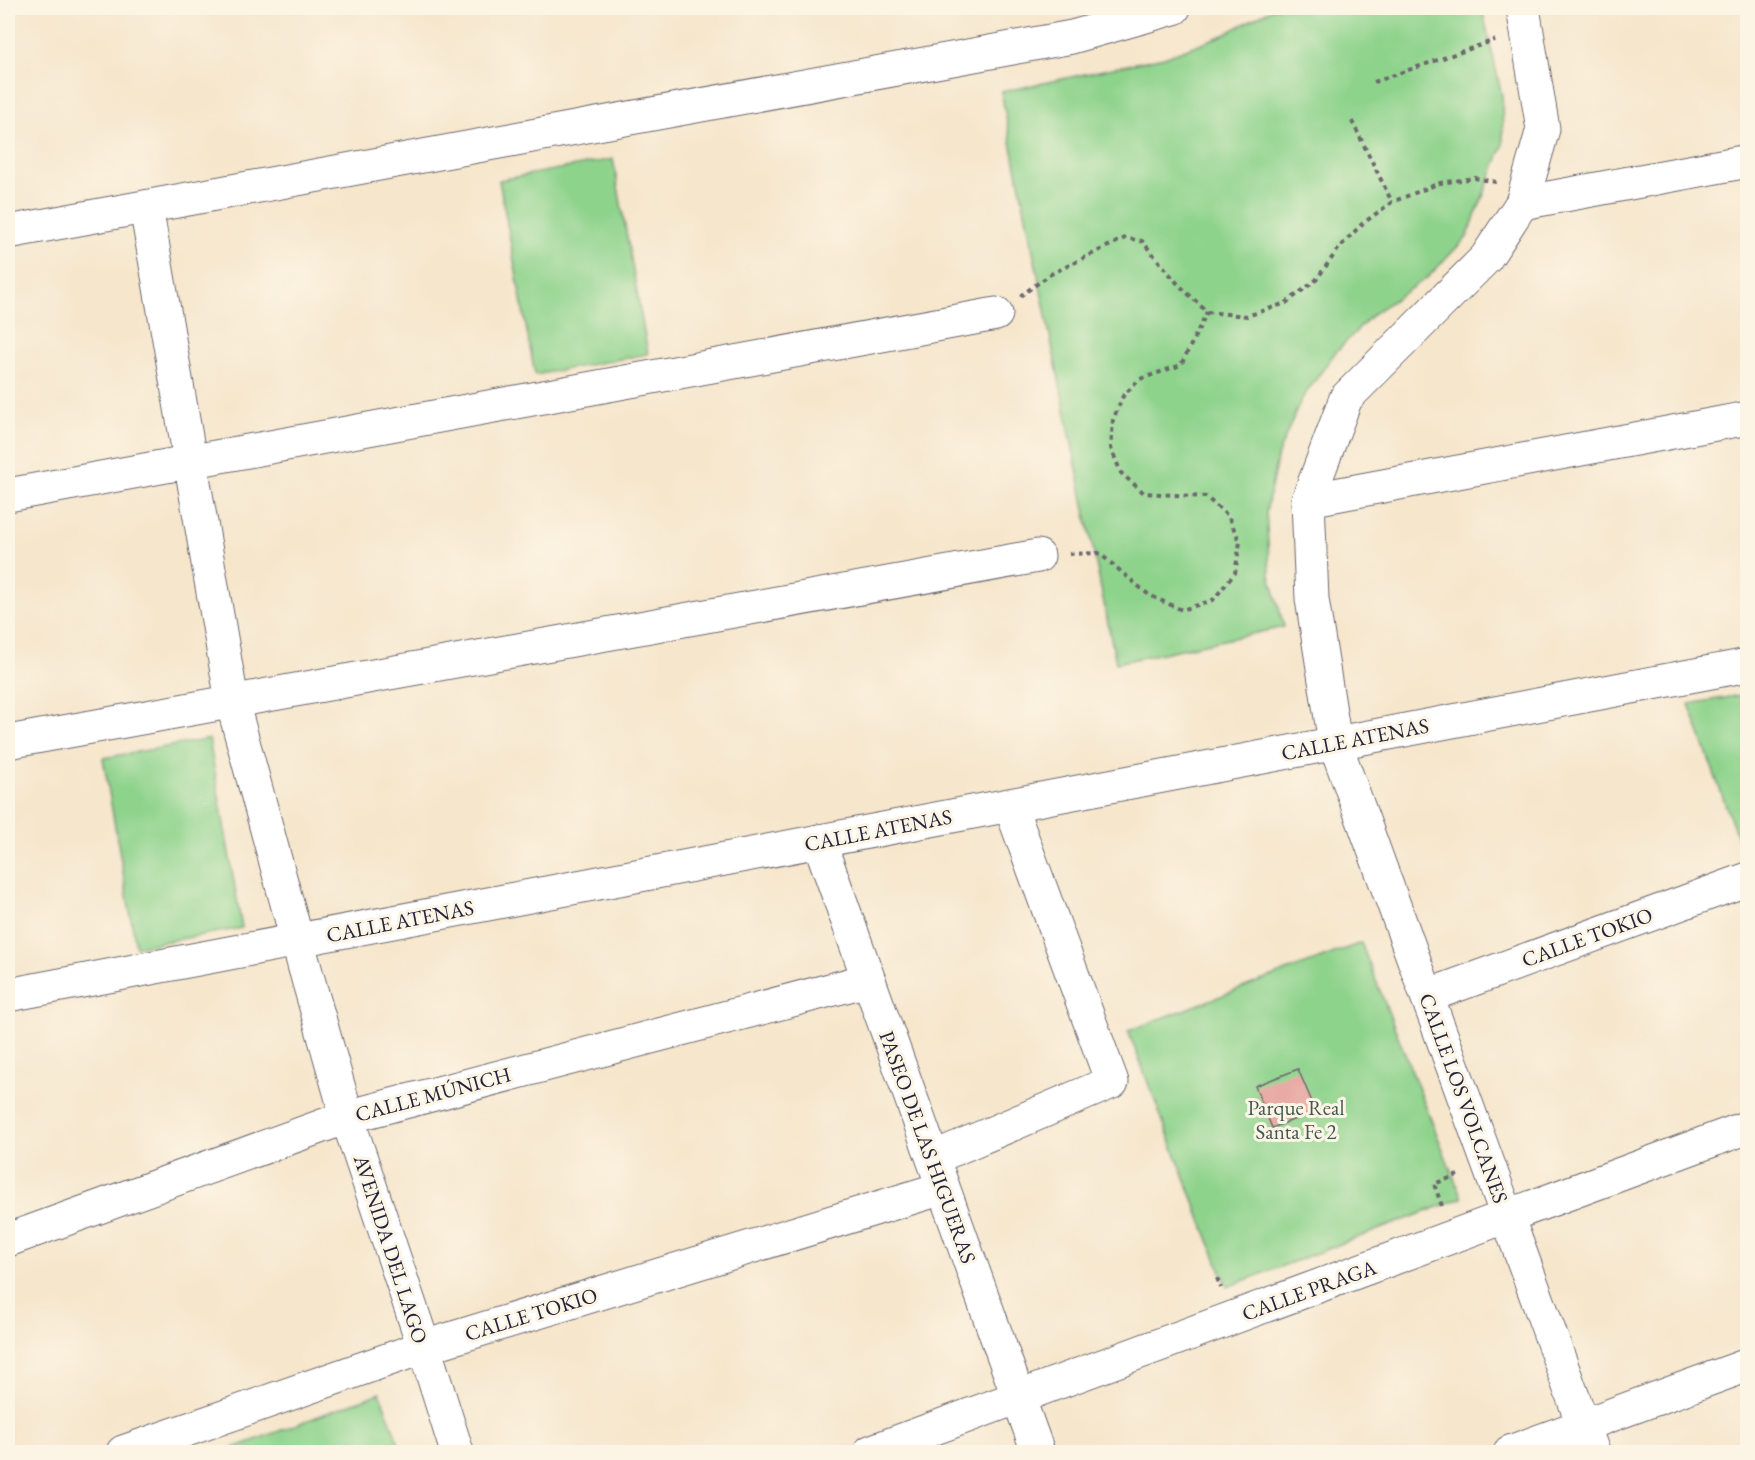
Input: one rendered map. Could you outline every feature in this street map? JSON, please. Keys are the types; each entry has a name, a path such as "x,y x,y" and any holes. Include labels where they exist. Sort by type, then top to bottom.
{"street":[{"path":"8,232 1072,37 1174,8"},
{"path":"1308,500 1346,398 1486,258 1525,195 1543,129 1525,18"},
{"path":"1525,195 1748,161"},
{"name":"AVENIDA DEL LAGO","path":"146,207 232,701 346,1117 457,1452"},
{"path":"8,495 996,314"},
{"path":"1308,500 1748,418"},
{"name":"CALLE LOS VOLCANES","path":"1308,500 1311,599 1335,743 1588,1439"},
{"path":"8,742 1038,556"},
{"name":"CALLE ATENAS","path":"8,995 1748,665"},
{"name":"CALLE TOKIO","path":"123,1452 423,1347 938,1173 1112,1082 1010,805"},
{"name":"PASEO DE LAS HIGUERAS","path":"819,841 1038,1452"},
{"name":"CALLE TOKIO","path":"1427,996 1748,879"},
{"name":"CALLE MÚNICH","path":"8,1240 346,1117 868,980"},
{"name":"CALLE PRAGA","path":"870,1452 1748,1127"},
{"path":"1510,1452 1588,1439 1748,1365"}],"path":[{"path":"1374,82 1525,18"},
{"path":"1352,121 1392,202"},
{"path":"996,314 1051,274 1125,238 1142,242 1178,284 1207,312 1247,316 1286,303 1316,280 1339,248 1362,224 1392,202 1440,183 1475,178 1525,195"},
{"path":"1038,556 1099,553 1124,572 1149,596 1182,610 1213,600 1235,573 1240,542 1228,516 1206,497 1144,493 1121,473 1111,448 1113,420 1123,396 1140,379 1181,365 1207,312"},
{"path":"1445,1212 1434,1185 1458,1175"}],"green space":[{"path":"1274,8 1482,8 1502,96 1503,145 1467,237 1428,277 1374,313 1334,354 1301,400 1278,454 1266,512 1270,575 1284,627 1116,663 1001,92 1164,57 1221,36"},
{"path":"613,159 648,354 535,375 499,180"},
{"path":"1747,694 1747,864 1689,704"},
{"path":"209,739 242,928 136,947 103,758"},
{"name":"Parque Real Santa Fe 2","path":"1361,943 1462,1198 1227,1287 1128,1031"},
{"path":"380,1393 402,1452 223,1452"}],"building":[{"path":"1298,1069 1316,1111 1272,1128 1255,1086"}]}
